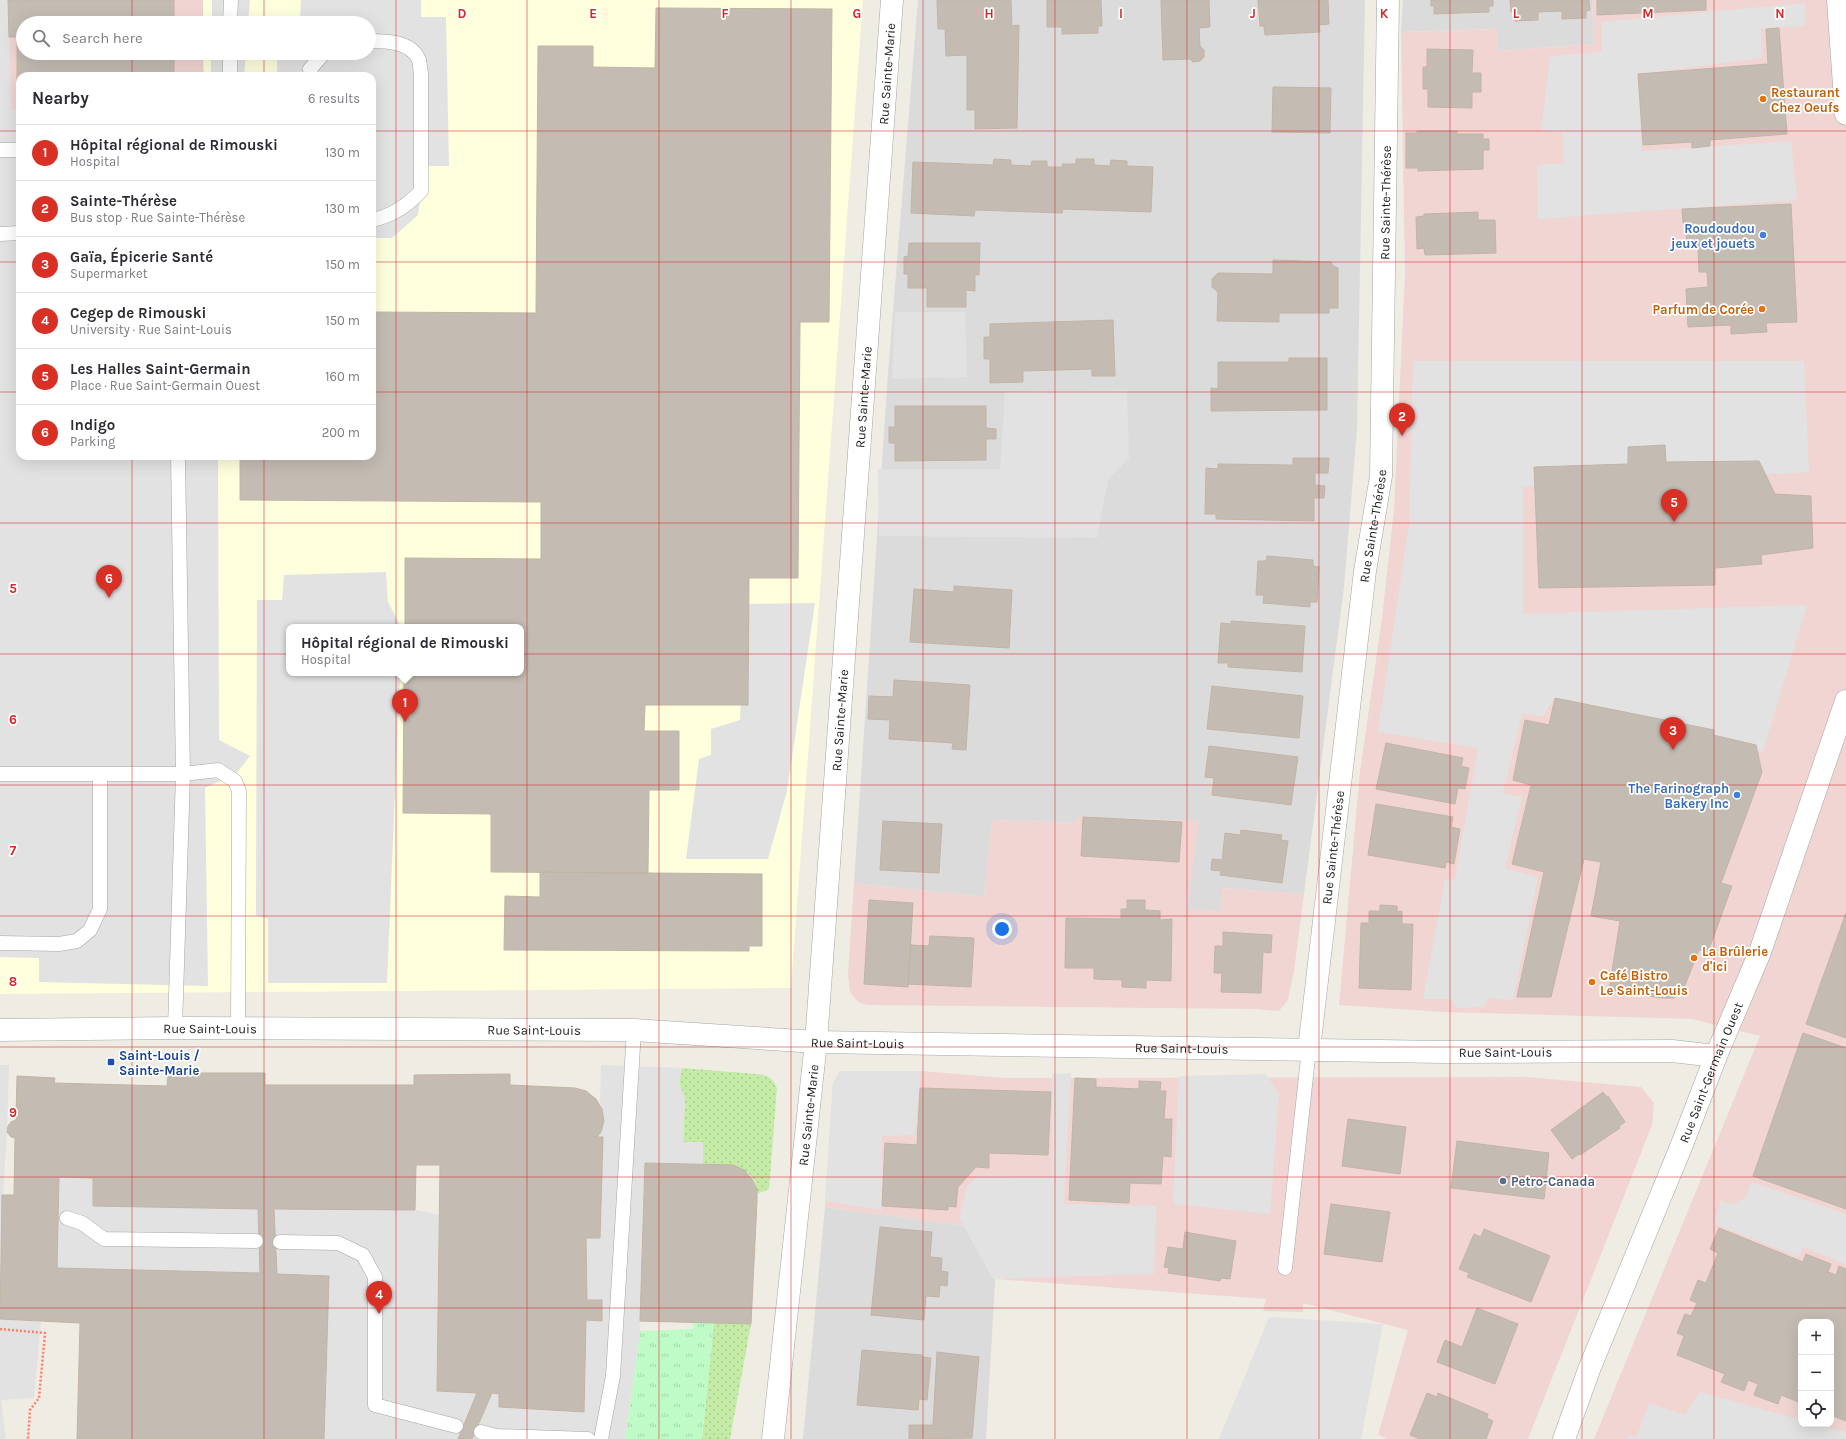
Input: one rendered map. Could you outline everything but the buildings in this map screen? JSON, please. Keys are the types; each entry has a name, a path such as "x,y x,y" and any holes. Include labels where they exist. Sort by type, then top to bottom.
{"street":[{"name":"Rue Sainte-Marie","path":"773,1439 816,1042 892,0"},
{"name":"Rue Sainte-Thérèse","path":"1309,1050 1364,579 1381,476 1388,0"},
{"path":"1838,0 1846,114"},
{"name":"Rue Saint-Germain Ouest","path":"1564,1439 1590,1367 1681,1147 1716,1056 1760,952 1846,701"},
{"name":"Rue Saint-Louis","path":"0,1030 175,1028 238,1030 634,1030 816,1042 1443,1052 1672,1051 1716,1056"}],"lane":[{"path":"230,0 230,16"},
{"path":"376,41 393,41 409,49 419,60 421,73 421,191 406,206 384,218 376,219"},
{"path":"230,60 230,72"},
{"path":"310,72 310,69 318,60"},
{"path":"0,150 16,150"},
{"path":"0,234 16,234"},
{"path":"175,1028 183,774 178,460"},
{"path":"0,774 183,774 218,770 235,781 239,791 238,1030"},
{"path":"0,943 59,944 77,941 90,930 100,909 100,775"},
{"path":"601,1439 613,1376 634,1030"},
{"path":"1285,1268 1309,1050"},
{"path":"67,1218 82,1223 104,1239 256,1241"},
{"path":"280,1242 338,1243 362,1255 375,1277 375,1405 456,1426"},
{"path":"481,1432 497,1436 588,1439"}],"path":[{"path":"0,1329 45,1333 39,1398 30,1410 28,1439"}],"shaded area":[{"path":"0,0 203,0 203,16 16,16 16,60 203,60 204,72 16,72 16,110 11,110"},
{"path":"0,0 9,0 11,110 16,110 16,460 218,460 219,740 250,756 236,774 205,788 208,986 39,982 39,958 0,957"},
{"path":"203,0 863,0 791,988 0,994 0,135 16,115 16,460 376,460 376,72 204,72 203,60 376,60 376,16 203,16"},
{"path":"212,0 250,0 249,16 212,16"},
{"path":"301,0 421,0 421,17 446,17 449,166 425,166 418,215 392,238 376,238 376,72 277,72 277,60 376,60 376,16 300,16"},
{"path":"918,0 1365,0 1357,429 1344,587 1304,894 1223,888 1221,911 1187,910 1198,821 1077,817 1075,823 992,820 984,897 854,883 888,373"},
{"path":"1403,0 1592,0 1594,44 1497,51 1496,29 1401,32"},
{"path":"1592,0 1846,0 1846,1439 1594,1439 1760,1036 1692,1019 1443,1012 1339,1005 1360,772 1382,618 1394,510 1405,273 1401,32 1497,29 1498,51 1594,44"},
{"path":"1805,3 1805,26 1761,28 1762,58 1638,74 1642,151 1791,141 1797,200 1538,219 1537,165 1563,163 1563,132 1541,131 1550,56 1602,52 1602,22"},
{"path":"211,60 245,60 244,72 211,72"},
{"path":"895,312 965,312 967,377 892,379"},
{"path":"1413,361 1804,361 1809,472 1523,487 1523,614 1807,605 1763,752 1552,701 1544,716 1522,714 1503,793 1522,797 1505,868 1538,877 1513,1000 1488,998 1485,1007 1457,1008 1451,999 1423,999 1445,880 1455,879 1478,748 1378,732 1409,524"},
{"path":"1127,390 1129,458 1108,480 1097,538 879,536 878,469 1000,469 1005,392"},
{"path":"386,572 388,602 399,624 286,624 286,676 400,676 387,983 268,983 268,919 256,915 257,600 282,600 284,575"},
{"path":"815,603 787,791 768,859 686,859 699,759 711,755 711,729 740,720 745,604"},
{"path":"1077,817 1199,821 1187,909 1221,911 1222,888 1304,894 1294,971 1288,1000 1279,1011 1255,1009 867,1005 858,1002 850,992 848,975 854,883 984,897 992,820 1075,823"},
{"path":"0,1065 9,1065 7,1132 2,1209 59,1207 59,1177 93,1178 93,1206 415,1210 440,1215 437,1391 499,1394 499,1407 584,1412 586,1320 602,1321 602,1301 587,1300 586,1238 600,1238 603,1137 597,1137 602,1109 600,1101 601,1065 682,1068 679,1083 685,1099 683,1142 703,1142 703,1164 645,1163 640,1331 625,1439 324,1439 329,1276 57,1268 58,1230 1,1232 0,1319"},
{"path":"840,1071 921,1071 1006,1078 1526,1077 1641,1087 1654,1103 1652,1125 1528,1439 1388,1439 1378,1435 1408,1330 1303,1303 1303,1312 1263,1311 1266,1299 995,1279 997,1230 825,1207 833,1083"},
{"path":"840,1071 921,1071 915,1135 882,1136 882,1210 825,1201 833,1083"},
{"path":"1071,1073 1064,1204 1156,1206 1154,1274 993,1279 959,1218 967,1186 978,1176 1052,1177 1052,1074"},
{"path":"1266,1074 1279,1094 1270,1214 1173,1204 1179,1076"},
{"path":"1751,1182 1846,1214 1846,1264 1803,1247 1799,1257 1714,1224 1721,1200 1732,1205 1746,1197"},
{"path":"825,1207 998,1230 986,1439 803,1439"},
{"path":"1269,1317 1383,1324 1361,1439 1219,1439"},
{"path":"0,1319 41,1321 34,1398 1,1400 6,1439 0,1439"},
{"path":"1700,1392 1798,1419 1798,1427 1827,1427 1846,1432 1846,1439 1628,1439 1629,1435 1636,1438 1649,1403 1685,1415"}],"green space":[{"path":"682,1068 761,1074 767,1076 774,1082 777,1088 769,1189 757,1194 756,1184 752,1176 745,1171 729,1166 703,1164 703,1142 683,1143 685,1099 679,1083"},
{"path":"694,1323 714,1323 702,1439 625,1439 640,1331 693,1329"},
{"path":"714,1323 751,1324 730,1439 702,1439"}],"place":[{"name":"Restaurant Chez Oeufs","path":"1763,99"},
{"name":"Roudoudou jeux et jouets","path":"1763,235"},
{"name":"Parfum de Corée","path":"1762,309"},
{"name":"Sainte-Thérèse","path":"1402,436"},
{"name":"Les Halles Saint-Germain","path":"1674,522"},
{"name":"Indigo","path":"109,598"},
{"name":"Hôpital régional de Rimouski","path":"405,722"},
{"name":"Gaïa, Épicerie Santé","path":"1673,750"},
{"name":"The Farinograph Bakery Inc","path":"1737,795"},
{"name":"La Brûlerie d'Ici","path":"1694,958"},
{"name":"Café Bistro Le Saint-Louis","path":"1592,982"},
{"name":"Saint-Louis / Sainte-Marie","path":"111,1062"},
{"name":"Petro-Canada","path":"1503,1181"},
{"name":"Cegep de Rimouski","path":"379,1314"}]}
